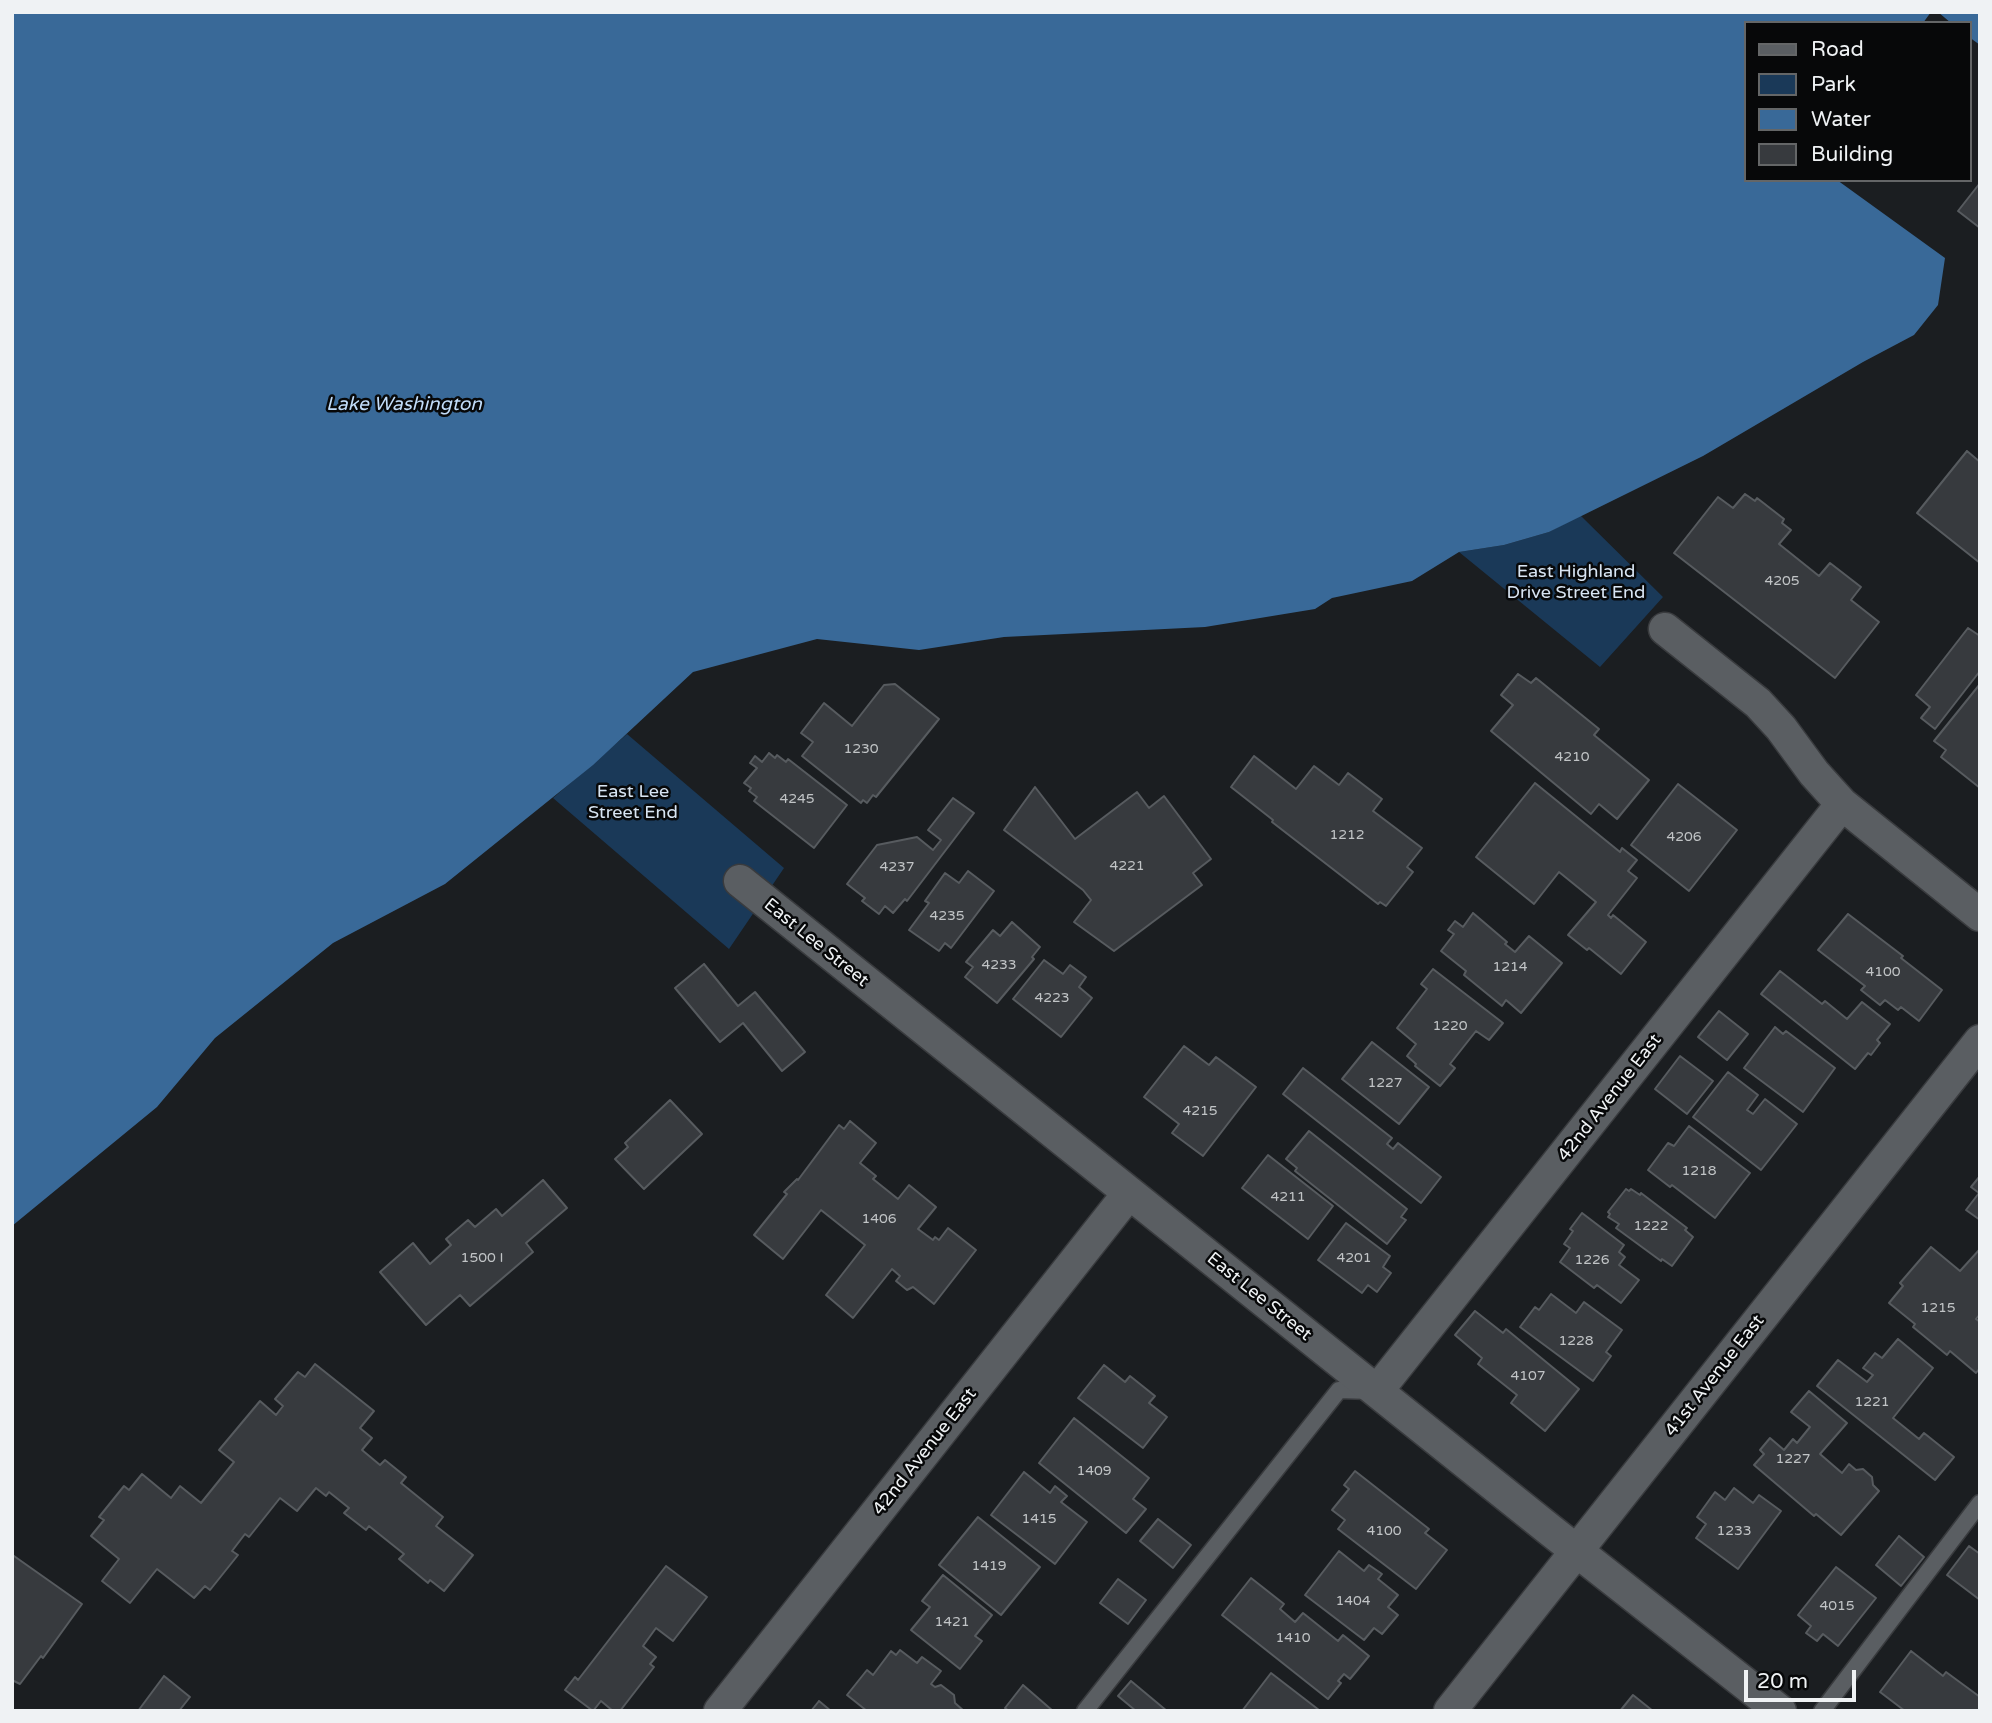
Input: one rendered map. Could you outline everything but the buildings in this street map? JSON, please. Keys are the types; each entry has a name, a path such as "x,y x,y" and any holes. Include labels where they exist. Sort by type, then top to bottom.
{"street":[{"path":"1665,629 1758,703 1842,804 1980,915"},
{"name":"42nd Avenue East","path":"1377,1391 1842,804"},
{"name":"East Lee Street","path":"740,881 1780,1711"},
{"name":"41st Avenue East","path":"1450,1711 1980,1041"},
{"name":"42nd Avenue East","path":"720,1711 1129,1193"}],"lane":[{"path":"1085,1711 1339,1390 1377,1391"},
{"path":"1822,1711 1980,1503"}],"green space":[{"name":"East Highland Drive Street End","path":"1580,515 1663,597 1600,667 1459,552 1504,545 1549,532"},
{"name":"East Lee Street End","path":"627,734 784,868 729,949 553,798"}],"water":[{"name":"Lake Washington","path":"12,12 1931,12 1924,21 1744,21 1744,182 1840,182 1945,258 1938,305 1914,335 1703,456 1549,532 1504,545 1459,552 1412,581 1332,598 1315,609 1205,627 1004,637 919,650 817,639 693,672 593,765 445,884 333,943 215,1038 157,1107 12,1226"},
{"path":"1938,12 1980,12 1980,45 1971,38 1971,21 1949,21"}]}
